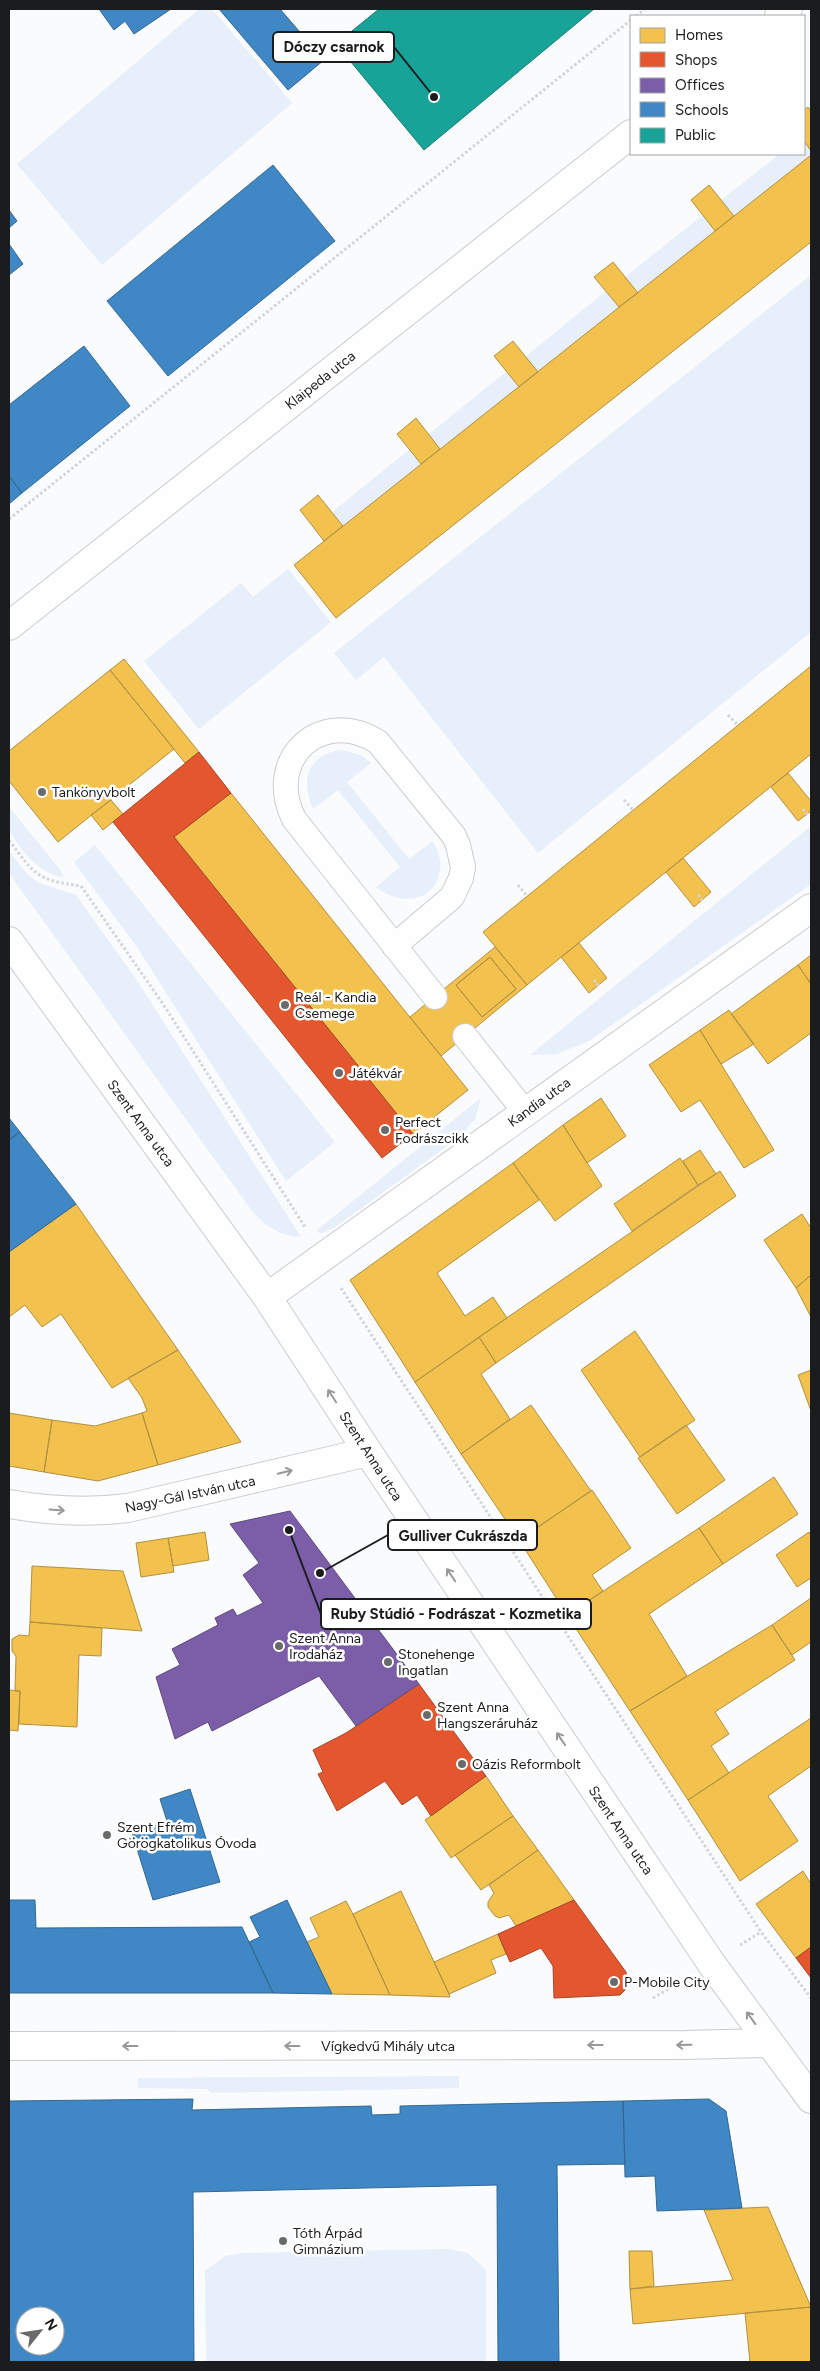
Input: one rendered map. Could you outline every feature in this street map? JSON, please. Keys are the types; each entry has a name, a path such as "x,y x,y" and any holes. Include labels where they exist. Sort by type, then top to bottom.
{"street":[{"name":"Klaipeda utca","path":"9,626 630,135"},
{"name":"Kandia utca","path":"267,1297 811,908"},
{"name":"Szent Anna utca","path":"9,941 267,1297 368,1452 705,1955 811,2099"},
{"name":"Nagy-Gál István utca","path":"9,1504 68,1511 128,1508 368,1452"},
{"name":"Vígkedvű Mihály utca","path":"9,2046 686,2045 768,2043"}],"lane":[{"path":"394,946 452,898 461,878 463,867 458,845 447,826 378,742 348,729 326,732 306,743 295,754 285,776 286,798 294,819 394,946 435,997"},
{"path":"465,1036 525,1112"}],"path":[{"path":"9,519 630,21"},
{"path":"728,715 738,726"},
{"path":"624,800 633,810"},
{"path":"803,809 809,816"},
{"path":"9,840 28,866 41,878 50,882 81,886 163,1004 323,1256 761,1932 811,1998"},
{"path":"518,885 527,896"},
{"path":"698,895 704,902"},
{"path":"594,980 600,987"}],"shaded area":[{"path":"199,9 212,9 292,103 102,265 17,164"},
{"path":"805,142 811,151 811,155 734,216 721,200 779,155 805,155"},
{"path":"703,215 715,231 638,293 625,277"},
{"path":"811,275 811,632 538,853 384,657 356,680 334,653"},
{"path":"606,291 619,307 538,372 525,357"},
{"path":"507,371 519,387 440,449 428,435"},
{"path":"409,450 421,464 343,526 332,512"},
{"path":"288,569 331,622 199,729 144,661 241,583 253,597"},
{"path":"342,750 363,756 371,763 347,782 409,859 433,841 440,860 439,876 434,886 427,893 408,899 386,894 376,887 400,867 338,790 313,809 307,788 307,778 310,770 321,757 330,752"},
{"path":"9,807 64,877 47,872 39,867 20,847 9,829"},
{"path":"811,826 811,884 589,1041 557,1054 530,1055"},
{"path":"95,845 335,1142 286,1181 137,947 74,862"},
{"path":"9,851 27,874 39,883 76,895 136,979 301,1237 287,1235 274,1229 252,1211 9,873"},
{"path":"481,1098 475,1119 461,1136 334,1228 320,1234 317,1230"},
{"path":"459,2076 459,2088 212,2093 207,2089 138,2088 138,2078"},
{"path":"449,2249 468,2253 486,2270 486,2362 206,2362 205,2271 225,2256 243,2253"}],"building: Homes":[{"path":"808,107 811,111 811,151 805,142 805,109"},
{"path":"811,155 811,242 336,618 294,565"},
{"path":"709,185 734,216 715,231 691,200"},
{"path":"613,262 638,293 619,307 594,277"},
{"path":"513,341 538,372 519,387 494,356"},
{"path":"416,418 440,449 421,464 397,434"},
{"path":"318,495 343,526 324,541 300,510"},
{"path":"124,659 199,752 185,763 110,670"},
{"path":"811,666 811,754 527,985 483,932"},
{"path":"110,670 174,749 58,842 9,781 9,751"},
{"path":"788,773 811,801 811,811 798,821 771,787"},
{"path":"231,793 468,1090 413,1134 174,837"},
{"path":"111,800 123,814 103,830 91,815"},
{"path":"683,858 711,892 694,907 666,872"},
{"path":"579,943 607,978 589,993 561,957"},
{"path":"495,947 527,985 441,1056 410,1017","holes":["490,957 516,989 482,1017 456,985"]},
{"path":"811,955 811,984 798,965"},
{"path":"490,957 516,989 482,1017 456,985"},
{"path":"798,965 811,984 811,1033 768,1064 731,1014"},
{"path":"729,1010 754,1044 721,1064 700,1030"},
{"path":"700,1030 774,1150 744,1168 700,1100 681,1112 649,1065"},
{"path":"601,1098 626,1136 587,1163 563,1125"},
{"path":"563,1125 602,1186 555,1221 513,1163"},
{"path":"700,1150 716,1174 698,1185 683,1161"},
{"path":"680,1158 698,1185 632,1231 614,1204"},
{"path":"513,1163 539,1200 437,1273 465,1316 493,1297 507,1318 415,1382 350,1280"},
{"path":"720,1171 736,1196 496,1363 479,1337"},
{"path":"76,1204 178,1350 112,1388 61,1314 42,1327 25,1305 9,1317 9,1252"},
{"path":"802,1214 811,1228 811,1275 796,1288 764,1240"},
{"path":"811,1275 811,1317 796,1288"},
{"path":"635,1331 695,1420 640,1457 581,1370"},
{"path":"479,1337 496,1363 481,1374 510,1419 461,1454 415,1382"},
{"path":"178,1350 241,1442 158,1465 142,1413 147,1411 142,1398 128,1378"},
{"path":"811,1370 811,1411 798,1375"},
{"path":"531,1405 591,1491 519,1540 461,1454"},
{"path":"9,1413 52,1420 44,1472 9,1466"},
{"path":"142,1413 158,1465 98,1481 44,1472 52,1420 95,1426"},
{"path":"686,1425 725,1480 677,1514 638,1458"},
{"path":"774,1477 798,1514 723,1564 699,1528"},
{"path":"592,1490 631,1548 592,1575 603,1591 567,1615 519,1540"},
{"path":"699,1528 723,1564 649,1614 687,1676 630,1711 567,1615"},
{"path":"205,1532 209,1560 173,1566 168,1538"},
{"path":"809,1532 811,1536 811,1578 797,1587 776,1555"},
{"path":"168,1538 174,1572 141,1577 136,1543"},
{"path":"32,1566 123,1571 142,1631 30,1622"},
{"path":"811,1598 811,1642 792,1655 772,1625"},
{"path":"30,1622 102,1628 101,1656 79,1655 77,1727 19,1724 20,1691 15,1691 16,1656 12,1651 12,1639 19,1635 29,1636"},
{"path":"772,1625 795,1660 715,1712 729,1734 711,1746 729,1773 688,1800 630,1711"},
{"path":"9,1690 20,1691 18,1731 9,1730"},
{"path":"811,1718 811,1766 768,1796 798,1841 740,1881 688,1800"},
{"path":"486,1776 513,1816 451,1858 425,1820"},
{"path":"513,1816 538,1850 481,1890 455,1855"},
{"path":"538,1850 574,1900 516,1926 509,1915 499,1918 488,1907 488,1902 494,1893 489,1885"},
{"path":"803,1871 811,1884 811,1947 796,1958 756,1904"},
{"path":"401,1891 450,1997 390,1995 353,1914"},
{"path":"346,1901 390,1995 332,1994 307,1942 319,1937 310,1918"},
{"path":"498,1934 506,1954 491,1960 496,1973 449,1994 434,1962"},
{"path":"768,2207 811,2307 633,2324 630,2289 733,2280 704,2210"},
{"path":"629,2251 652,2251 654,2286 630,2289"},
{"path":"811,2307 811,2362 750,2362 745,2313"}],"building: Shops":[{"path":"199,752 231,793 174,837 413,1134 382,1158 113,822"},
{"path":"419,1684 486,1776 431,1816 417,1795 402,1805 385,1781 337,1811 318,1774 323,1772 313,1750 346,1733"},
{"path":"574,1900 626,1972 628,1987 620,1995 554,1998 553,1966 541,1948 510,1962 498,1934"},
{"path":"811,1947 811,1978 796,1958"}],"building: Offices":[{"path":"290,1511 419,1684 356,1726 319,1676 212,1731 208,1722 175,1739 156,1677 180,1665 172,1649 218,1625 215,1618 233,1609 237,1616 263,1603 243,1575 259,1563 230,1524"}],"building: Schools":[{"path":"99,9 171,9 134,34 125,21 114,30"},
{"path":"219,9 280,9 324,60 288,90"},
{"path":"273,165 335,241 168,376 107,301"},
{"path":"9,210 17,221 9,228"},
{"path":"9,244 23,264 9,275"},
{"path":"84,346 130,406 22,493 9,476 9,405"},
{"path":"9,476 22,493 9,504"},
{"path":"9,1118 20,1132 9,1140"},
{"path":"20,1132 76,1204 9,1252 9,1140"},
{"path":"190,1789 220,1882 153,1900 132,1833 167,1821 160,1799"},
{"path":"9,1900 35,1900 36,1928 242,1927 273,1993 9,1993"},
{"path":"287,1900 332,1994 273,1993 249,1942 260,1937 250,1917"},
{"name":"Tóth Árpád Gimnázium","path":"193,2099 192,2110 371,2106 372,2115 400,2114 400,2106 623,2101 625,2164 557,2165 559,2362 498,2362 497,2185 193,2192 194,2362 9,2362 9,2101"},
{"path":"709,2099 726,2111 742,2208 657,2211 655,2176 625,2177 623,2101"}],"building: Public":[{"path":"379,9 594,9 424,150 336,44"}],"place":[{"name":"Dóczy csarnok","path":"434,97"},
{"name":"Tankönyvbolt","path":"42,792"},
{"name":"Reál - Kandia Csemege","path":"285,1005"},
{"name":"Játékvár","path":"339,1073"},
{"name":"Perfect Fodrászcikk","path":"385,1130"},
{"name":"Ruby Stúdió - Fodrászat - Kozmetika","path":"289,1530"},
{"name":"Gulliver Cukrászda","path":"320,1573"},
{"name":"Szent Anna Irodaház","path":"279,1646"},
{"name":"Stonehenge Ingatlan","path":"388,1662"},
{"name":"Szent Anna Hangszeráruház","path":"427,1715"},
{"name":"Oázis Reformbolt","path":"462,1764"},
{"name":"Szent Efrém Görögkatolikus Óvoda","path":"107,1835"},
{"name":"P-Mobile City","path":"614,1982"},
{"name":"Tóth Árpád Gimnázium","path":"283,2241"}]}
